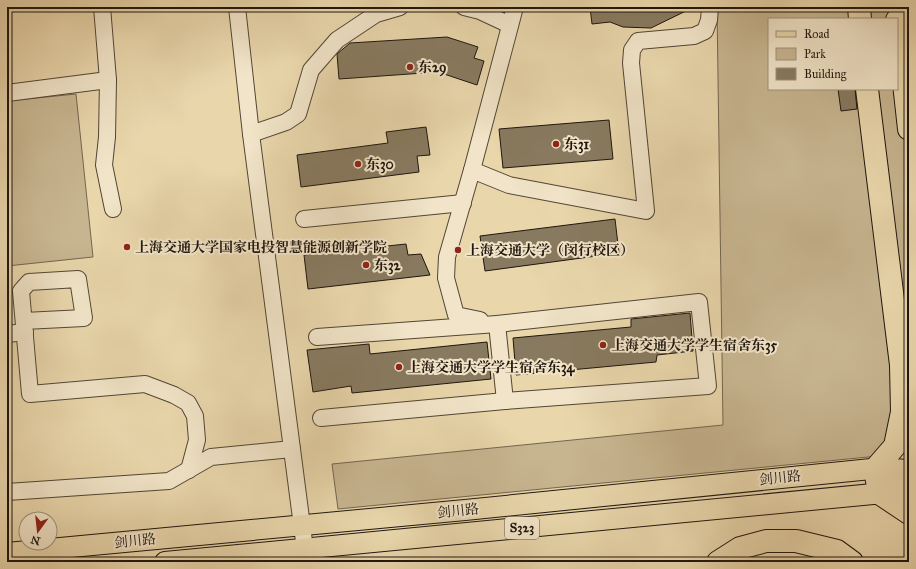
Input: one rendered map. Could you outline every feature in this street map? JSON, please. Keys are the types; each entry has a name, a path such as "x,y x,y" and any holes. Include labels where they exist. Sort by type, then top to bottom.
{"highway":[{"path":"859,7 860,18"},
{"path":"896,7 897,18"},
{"path":"898,29 909,129"},
{"path":"867,90 905,369 902,412 895,446 875,468"},
{"path":"875,468 909,471"},
{"path":"875,468 879,493 909,513"},
{"path":"879,493 909,486"},
{"path":"718,562 740,548 766,541 796,540 837,551 852,562"}],"main road":[{"name":"剑川路","path":"7,553 302,526 875,468 909,466"},
{"name":"剑川路","path":"165,562 909,490"}],"street":[{"path":"102,7 108,80 107,137 104,165 113,209"},
{"path":"237,7 251,134 305,549"},
{"path":"251,134 286,122 298,114 311,70 337,40 376,14 400,7"},
{"path":"464,7 480,11 510,25"},
{"path":"497,324 456,315 446,278 447,258 515,7"},
{"path":"472,170 509,185 646,211 631,63 632,50 638,41 694,36 704,31 709,20 710,7"},
{"path":"7,93 108,80"},
{"path":"304,219 463,203"},
{"path":"316,337 497,324 699,302 708,386 505,401 320,418"},
{"path":"497,324 505,401"},
{"path":"7,334 24,327 30,394 145,384 188,402 195,416 197,440 189,470"},
{"path":"7,492 169,481 211,457 292,449"}],"green space":[{"path":"717,7 909,7 909,453 338,509 332,464 723,425"},
{"path":"76,94 93,257 7,266 7,101"}],"building":[{"path":"590,7 694,7 651,28 623,27 610,22 592,24"},
{"name":"东29","path":"447,37 478,47 474,58 484,61 477,85 438,72 339,79 337,54 350,43"},
{"path":"838,90 855,90 857,109 841,111"},
{"name":"东31","path":"609,120 613,159 503,168 499,129"},
{"name":"东30","path":"426,127 430,155 417,156 419,172 301,187 297,155 388,143 386,132"},
{"path":"615,219 619,253 485,271 480,236"},
{"name":"东32","path":"406,244 408,255 421,254 430,275 308,289 304,255"},
{"name":"上海交通大学学生宿舍东35","path":"690,313 693,351 657,355 656,362 516,375 513,338 631,327 631,319"},
{"name":"上海交通大学学生宿舍东34","path":"487,342 491,379 352,393 351,386 313,392 307,350 369,344 370,354"}],"place":[{"name":"东29","path":"410,67"},
{"name":"东31","path":"556,144"},
{"name":"东30","path":"358,164"},
{"name":"上海交通大学国家电投智慧能源创新学院","path":"127,247"},
{"name":"上海交通大学（闵行校区）","path":"458,250"},
{"name":"东32","path":"366,265"},
{"name":"上海交通大学学生宿舍东35","path":"603,345"},
{"name":"上海交通大学学生宿舍东34","path":"399,367"}]}
